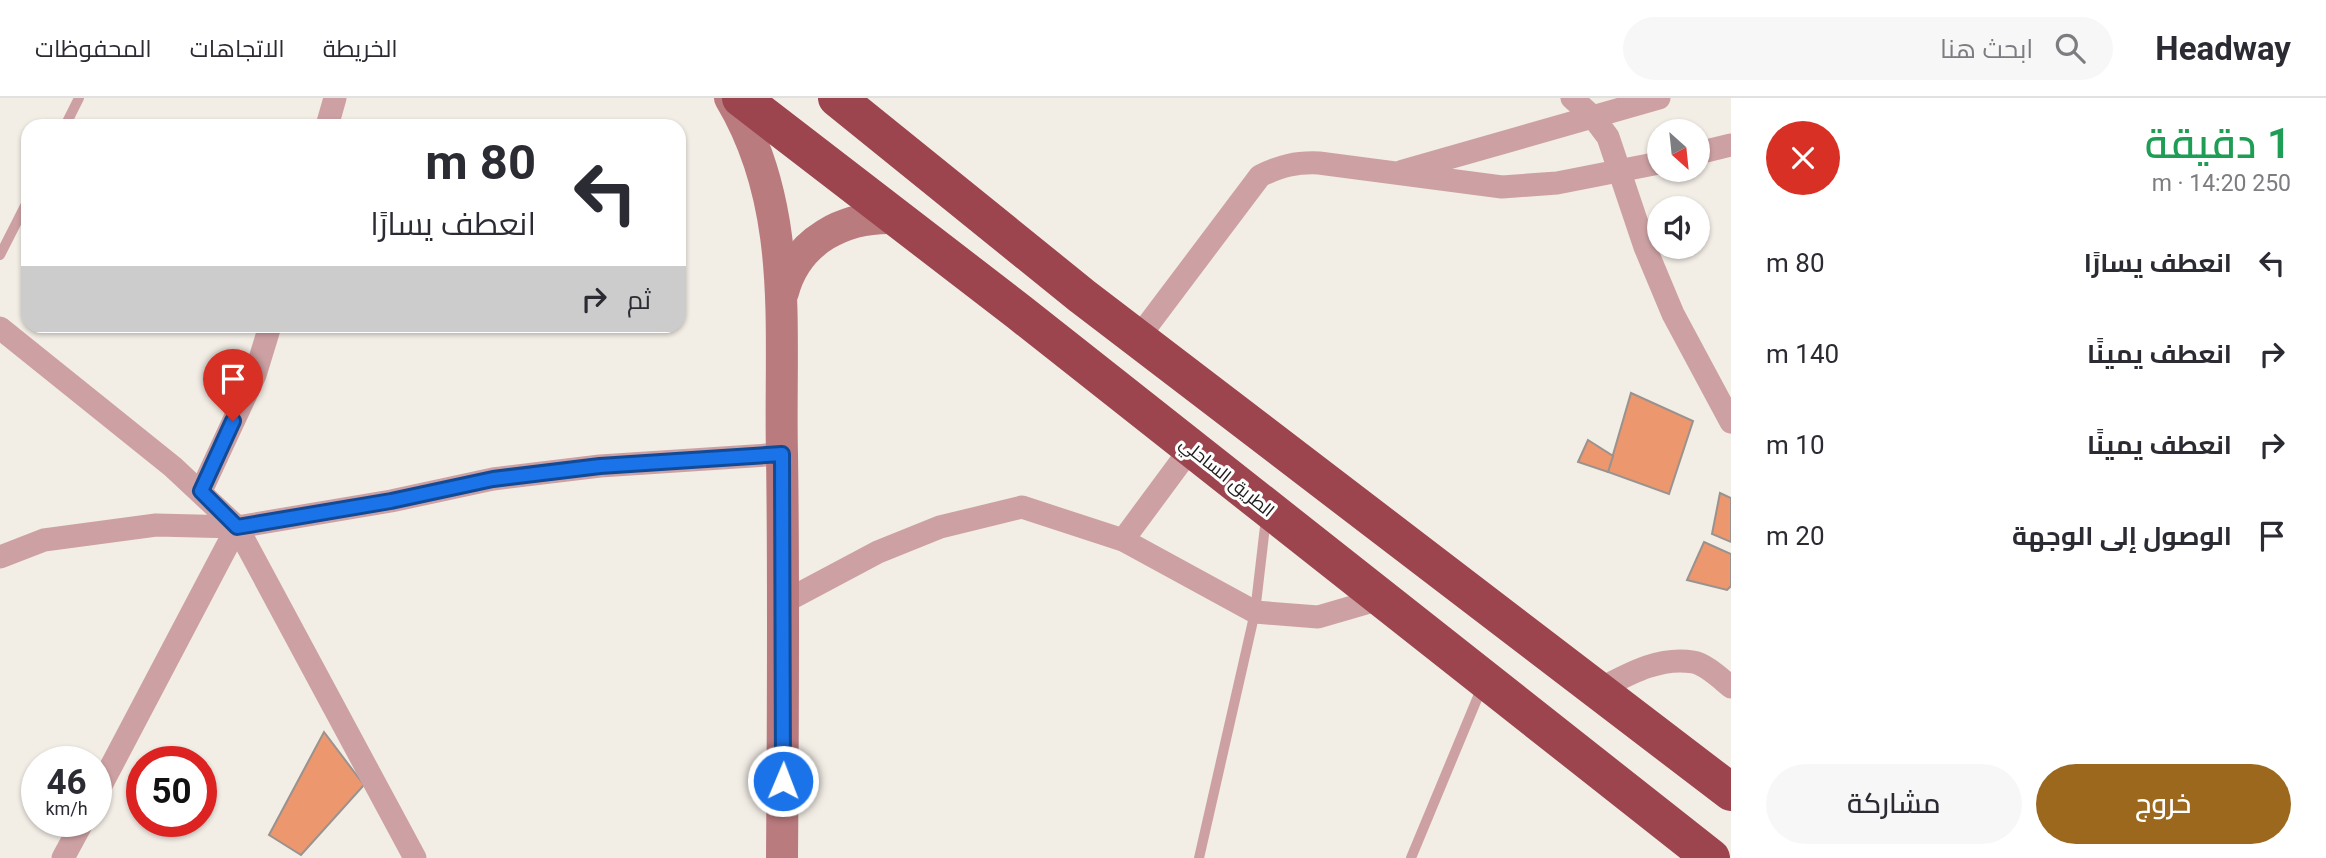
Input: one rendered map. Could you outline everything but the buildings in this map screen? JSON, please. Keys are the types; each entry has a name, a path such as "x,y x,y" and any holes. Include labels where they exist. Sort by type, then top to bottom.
{"highway":[{"name":"الطريق الساحلي","path":"741,98 1712,858"},
{"path":"837,98 858,110 1138,338 1731,792"}],"main road":[{"path":"730,98 757,152 769,188 778,239 784,602 782,858"},
{"path":"780,304 796,262 829,231 862,219 895,218"}],"street":[{"path":"329,119 335,98"},
{"path":"1572,98 1593,117 1608,138 1645,247 1673,314 1731,422"},
{"path":"1393,174 1659,98"},
{"path":"1710,150 1731,145"},
{"path":"1138,338 1260,176 1297,162 1502,187 1557,183 1647,166"},
{"path":"201,491 255,375 268,333"},
{"path":"2,334 201,491 237,527 415,858"},
{"path":"1123,540 1191,448"},
{"path":"3,561 44,540 156,524 237,527 391,501 493,479 600,466 782,454"},
{"path":"784,602 890,547 940,527 1022,507 1123,540 1255,612 1318,617 1380,599"},
{"path":"112,765 237,527"},
{"path":"1598,690 1636,670 1666,662 1696,662 1731,687"},
{"path":"63,858 74,837"}],"lane":[{"path":"68,119 79,98"},
{"path":"0,255 21,214"},
{"path":"1199,858 1255,612 1267,509"},
{"path":"1411,858 1485,681"}],"route":[{"path":"233,421 201,491 237,527 391,501 493,479 600,466 782,454 783,781"}]}
